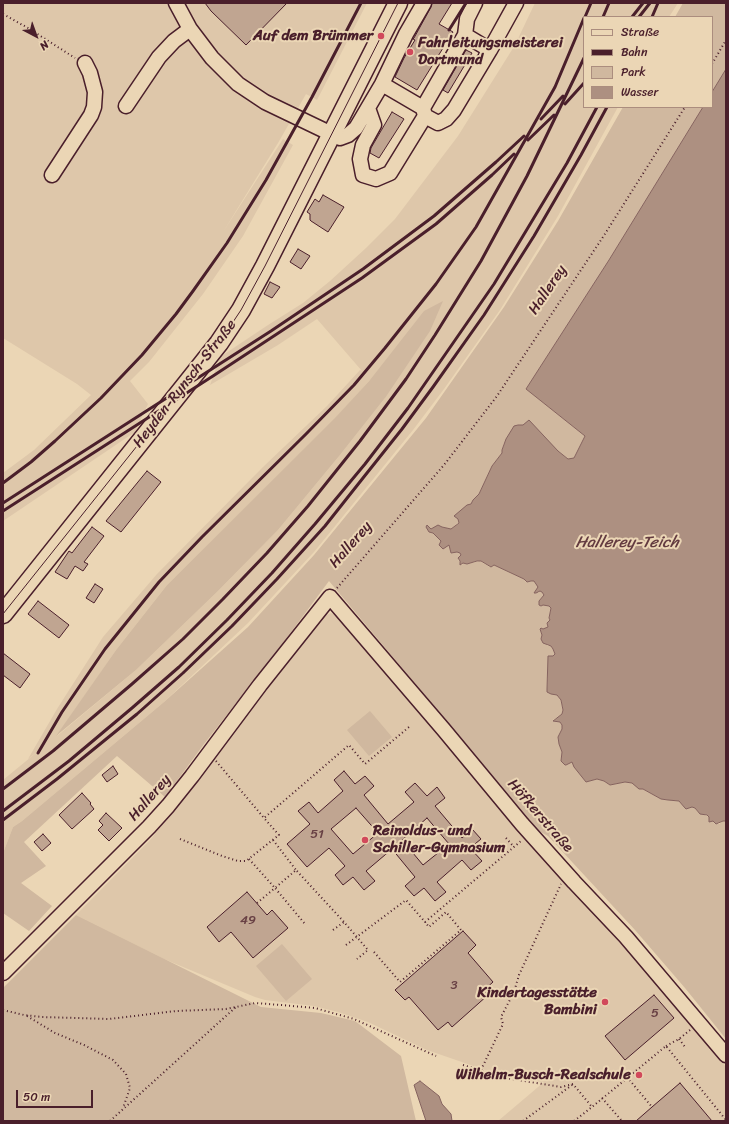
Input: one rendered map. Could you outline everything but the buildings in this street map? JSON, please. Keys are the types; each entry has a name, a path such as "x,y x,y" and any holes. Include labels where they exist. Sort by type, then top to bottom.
{"main road":[{"name":"Heyden-Rynsch-Straße","path":"3,614 219,343 241,310 265,266 398,3"}],"street":[{"path":"176,3 190,29 212,58 238,84 265,102 340,138 348,135 356,128 382,84 406,34 424,3"},
{"path":"368,108 374,125 363,145 360,159 363,175 376,179 390,173 465,35 467,20 475,3"},
{"path":"382,84 424,112 438,124 446,119 454,110 516,3"},
{"path":"126,106 158,57 174,41 190,29"},
{"path":"465,35 490,50"},
{"path":"52,174 91,115 94,107 95,92 90,73 85,64"},
{"name":"Höfkerstraße","path":"330,597 436,720 530,833 626,937 726,1055"},
{"name":"Hallerey","path":"3,973 149,827 163,811 192,776 260,685 330,597"}],"path":[{"path":"3,14 85,64"},
{"path":"713,62 726,40"},
{"name":"Hallerey","path":"330,597 342,581 444,465 497,396 599,244 684,108"},
{"path":"264,818 349,745 365,764 409,727"},
{"path":"180,839 222,856 238,861 246,861 279,835 216,760"},
{"path":"425,922 530,833"},
{"path":"506,838 514,847"},
{"path":"273,840 296,870 368,950 357,959"},
{"path":"249,859 305,924"},
{"path":"257,903 296,870"},
{"path":"481,1070 503,1024 501,1017 514,992 519,975 563,879"},
{"path":"346,945 406,900 429,927 446,912 461,930 400,982 374,952"},
{"path":"333,930 344,922"},
{"path":"3,1010 26,1015 48,1017 109,1019 176,1011 226,1009 255,1003 315,1008 354,1019 436,1056"},
{"path":"110,1121 237,1006"},
{"path":"26,1015 55,1033 84,1045 112,1060 126,1074 130,1088 123,1109"},
{"path":"574,1121 666,1046 679,1039 699,1023"},
{"path":"679,1039 685,1047"},
{"path":"666,1046 726,1120"},
{"path":"463,1065 506,1078 561,1087 573,1084"},
{"path":"627,1077 652,1107"},
{"path":"573,1084 592,1106"},
{"path":"523,1121 573,1084"},
{"path":"602,1098 622,1121"}],"shaded area":[{"path":"3,3 367,3 317,100 306,94 278,143 223,232 283,139 293,145 243,236 203,294 149,362 130,381 148,404 135,432 3,521 3,473 34,450 91,395 77,384 3,338"},
{"path":"535,3 678,3 670,16 583,16 583,108 617,108 558,216 500,310 413,430 314,552 248,623 164,702 13,827 3,853 3,780 42,748 28,759 57,709 103,637 157,574 263,467 327,406 360,370 362,371 317,319 278,345 210,385 220,357 303,303 330,281 395,219 458,136 515,45","holes":["370,380 385,398 278,530 217,592 136,670 57,736 116,650 167,585 335,419"]},
{"name":"Reinoldus- und Schiller-Gymnasium","path":"331,613 338,616 557,875 623,946 726,1067 726,1121 498,1121 544,1082 524,1080 485,1070 427,1050 368,1022 338,1012 314,1006 265,1000 255,997 164,959 76,915 151,839 324,616"}],"green space":[{"path":"683,3 726,3 726,69 713,90 713,16 676,16"},
{"path":"622,108 702,108 609,260 526,389 585,436 574,458 570,460 523,425 518,425 514,427 504,444 502,453 492,466 479,494 457,518 459,522 451,529 442,527 431,529 427,525 429,532 433,533 441,541 449,545 451,553 460,553 461,555 458,559 462,565 463,563 467,564 480,561 490,567 494,565 524,579 526,582 534,581 538,585 538,593 540,591 544,595 539,601 541,606 549,606 551,608 550,620 547,623 548,627 543,629 540,628 542,635 541,639 548,646 551,646 555,654 553,656 548,656 547,689 551,694 557,695 561,700 563,710 562,714 553,720 560,722 562,725 562,729 558,737 562,752 561,761 565,765 572,762 586,782 597,779 610,785 625,782 634,783 639,788 661,799 679,801 686,809 692,807 695,808 698,812 709,817 709,821 713,821 715,824 726,821 726,1039 685,988 635,930 548,836 539,831 329,581 165,797 117,756 24,842 46,866 21,883 52,906 29,931 3,913 3,853 13,827 164,702 248,627 314,555 426,418 504,307 558,221"},
{"path":"443,301 430,331 385,398 278,530 217,592 136,670 56,736 116,650 167,585 335,418 370,380 424,311"},
{"path":"370,711 392,737 369,756 347,730"},
{"path":"76,915 261,1007 321,1013 355,1021 401,1056 416,1121 3,1121 3,988"},
{"path":"282,944 312,979 286,1001 256,966"}],"water":[{"name":"Hallerey-Teich","path":"726,69 726,821 716,824 713,821 709,822 709,817 707,815 700,814 695,808 692,807 686,809 679,801 661,799 643,789 639,789 632,783 625,782 610,785 597,779 586,782 574,767 572,762 565,765 561,761 562,752 558,737 562,729 562,725 560,722 553,721 562,714 563,710 561,700 557,695 547,692 548,656 553,656 555,654 551,646 543,643 541,639 542,635 540,629 548,627 547,623 550,620 551,608 549,606 539,605 539,601 544,595 540,591 534,593 538,587 534,581 527,582 524,579 494,565 491,567 481,561 477,561 467,564 463,563 460,565 458,558 461,555 460,553 451,553 449,545 443,549 439,545 441,541 433,533 429,532 426,527 427,525 431,529 438,525 451,529 459,523 458,519 454,516 467,505 471,504 479,494 492,466 502,453 506,439 514,426 523,425 529,420 558,451 568,459 574,458 585,436 526,389 609,260 702,108 713,108 713,90"},
{"path":"420,1081 439,1096 442,1104 451,1114 452,1121 426,1121 414,1085"}],"tram line":[{"path":"3,614 219,343 241,310 265,266 398,3"}],"railway":[{"path":"3,483 31,462 101,398 142,355 176,314 227,243 266,180 312,97 361,3"},
{"path":"449,30 466,3"},
{"path":"585,16 591,3"},
{"path":"603,16 609,3"},
{"path":"633,16 643,3"},
{"path":"640,16 650,3"},
{"path":"652,16 658,3"},
{"path":"38,753 62,712 105,649 159,582 354,385 436,284 476,227 555,87 583,20"},
{"path":"3,789 53,751 183,639 267,553 308,506 360,441 406,379 481,261 527,176 583,60"},
{"path":"565,104 583,84"},
{"path":"541,119 563,96"},
{"path":"3,811 69,761 179,667 272,573 315,524 365,464 408,408 494,284 567,163 596,108"},
{"path":"3,820 57,779 137,714 183,673 232,626 325,526 402,429 484,315 534,236 606,108"},
{"path":"528,140 554,115"},
{"path":"3,503 271,331 363,269 434,216 524,136"},
{"path":"3,511 362,278 436,224 514,154"}],"place":[{"name":"Auf dem Brümmer","path":"381,36"},
{"name":"Fahrleitungsmeisterei Dortmund","path":"410,52"},
{"name":"Reinoldus- und Schiller-Gymnasium","path":"365,840"},
{"name":"Kindertagesstätte Bambini","path":"605,1002"},
{"name":"Wilhelm-Busch-Realschule","path":"639,1075"}]}
